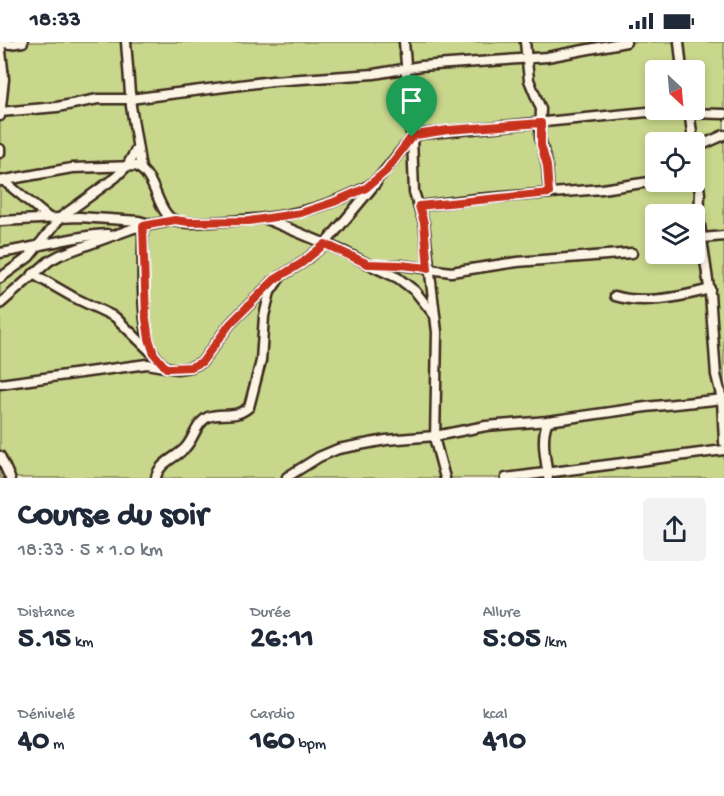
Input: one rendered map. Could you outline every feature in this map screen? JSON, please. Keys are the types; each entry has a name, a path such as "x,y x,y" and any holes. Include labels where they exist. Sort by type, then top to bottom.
{"street":[{"path":"23,42 10,44 0,42 4,79 0,114 98,99 130,99 272,81 374,74 406,68 547,57 626,42"},
{"path":"126,42 130,99 141,169"},
{"path":"404,42 406,114 412,137 414,192 424,223 438,350 435,436 445,478"},
{"path":"525,42 531,85 541,109 541,145 547,166 549,193"},
{"path":"679,42 681,60"},
{"path":"0,384 147,364 166,368 183,368 202,362 230,324 274,280 302,263 325,244 412,137 448,130 645,112"},
{"path":"705,112 724,114"},
{"path":"705,144 723,138"},
{"path":"0,278 19,266 37,248 61,217 106,186 127,166 137,148"},
{"path":"2,181 72,168 136,166 152,183 167,214 175,220"},
{"path":"0,304 49,261 116,234 146,225 175,220 198,222 266,219 301,213 366,188 386,171"},
{"path":"2,181 49,218"},
{"path":"419,206 645,183"},
{"path":"0,221 61,217 139,220 146,225"},
{"path":"266,219 398,278 415,291 435,317"},
{"path":"146,225 146,319 154,354"},
{"path":"0,253 37,248 76,237 116,234"},
{"path":"705,238 724,236"},
{"path":"368,264 466,271 517,262 632,253"},
{"path":"705,257 719,348 717,381 723,399 724,442"},
{"path":"33,274 81,301 115,316 166,368"},
{"path":"156,478 158,470 187,447 204,419 213,416 231,416 249,407 261,361 262,328 267,300 281,276"},
{"path":"615,296 632,300 653,299 710,289"},
{"path":"287,477 319,457 338,449 404,437 435,436 486,426 548,421 723,399"},
{"path":"548,421 545,430 548,476"},
{"path":"506,478 548,476 582,468 724,450"},
{"path":"0,456 10,478"}],"green space":[{"path":"0,42 724,42 724,478 0,478"}],"route":[{"path":"541,123 540,137 547,166 549,193 419,206 424,223 428,268 368,264 325,244 302,263 274,280 230,324 202,362 191,367 166,368 154,354 149,339 146,319 143,226 175,220 182,222 249,221 318,208 373,183 386,171 412,137 448,130 541,123"}]}
